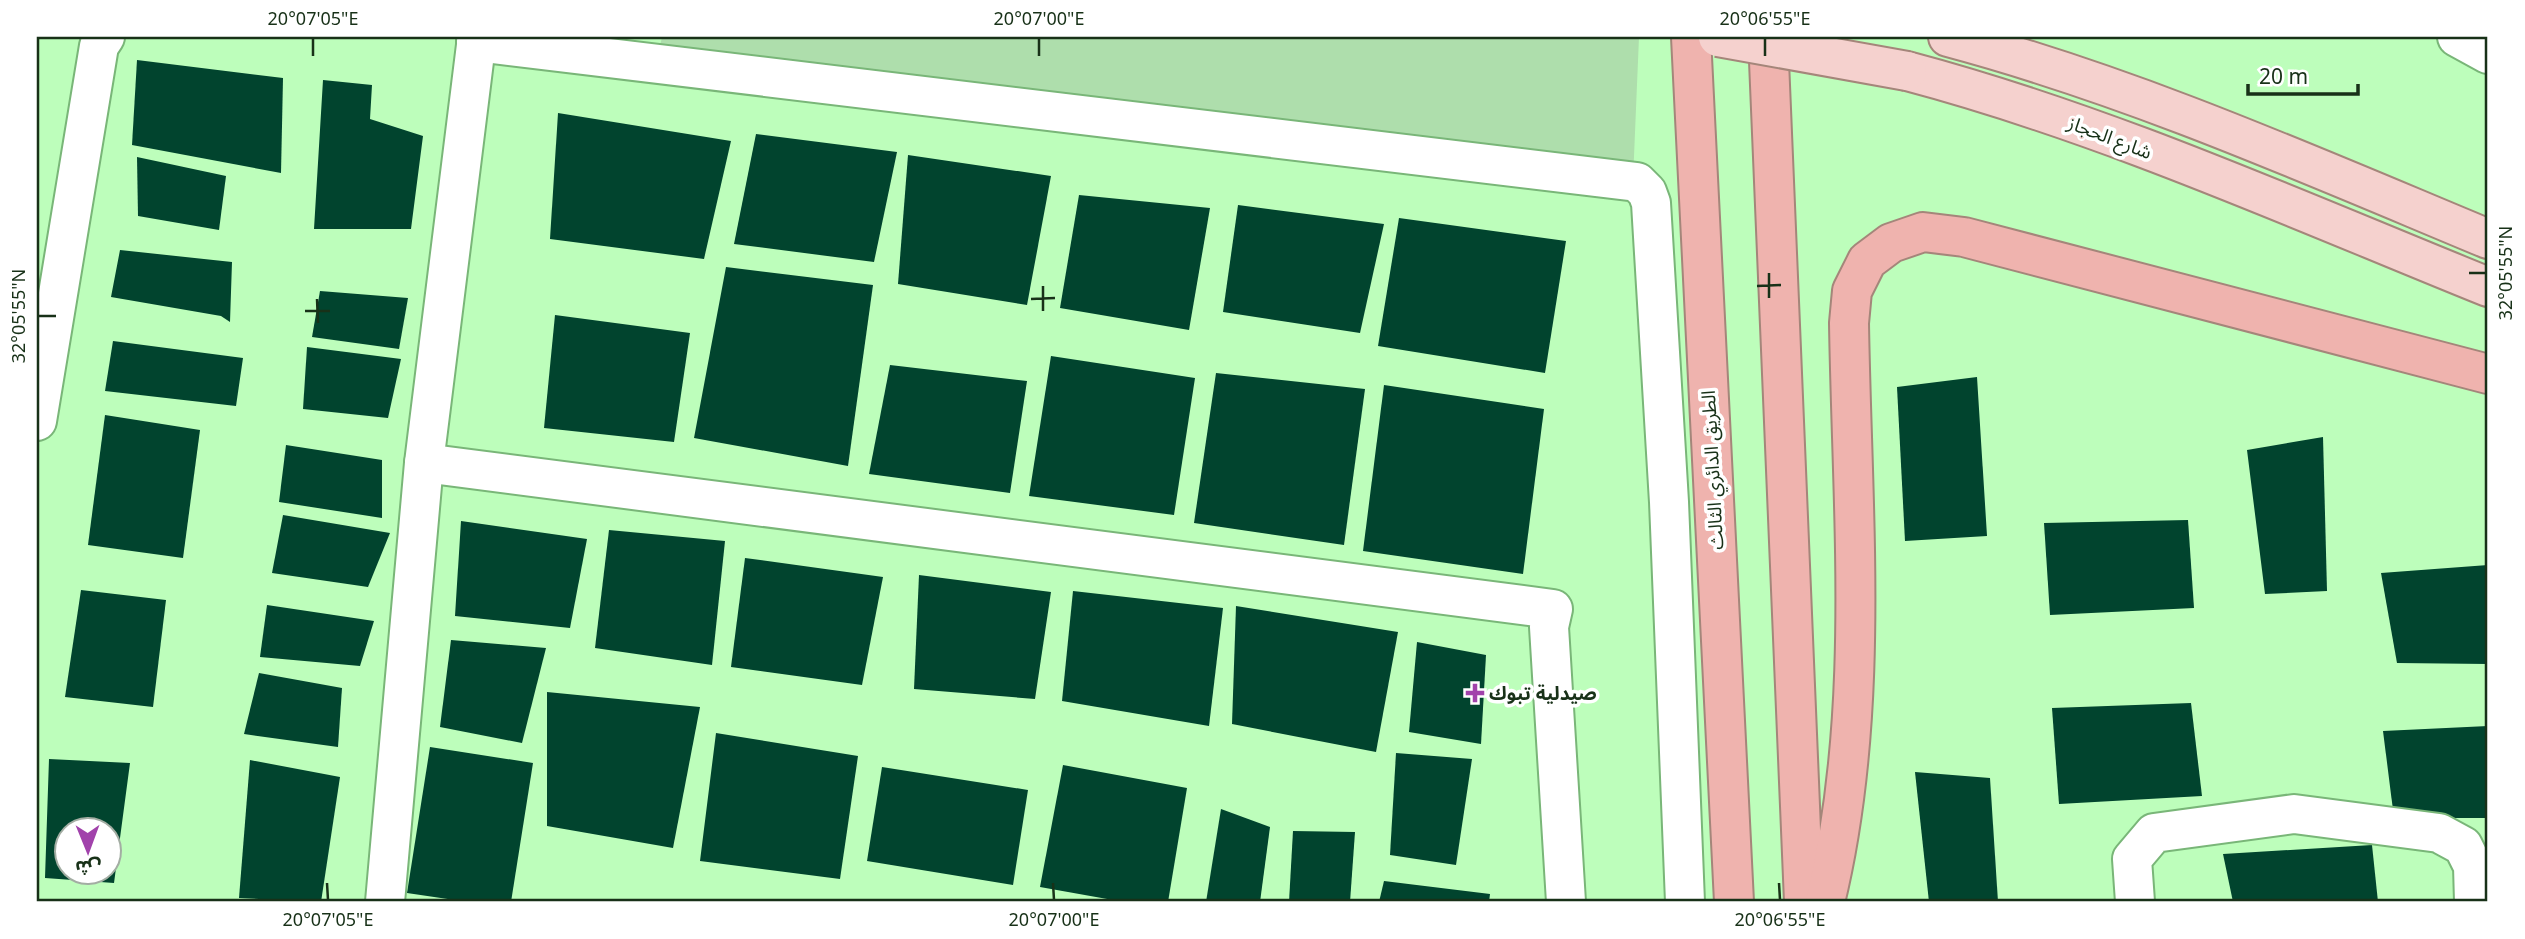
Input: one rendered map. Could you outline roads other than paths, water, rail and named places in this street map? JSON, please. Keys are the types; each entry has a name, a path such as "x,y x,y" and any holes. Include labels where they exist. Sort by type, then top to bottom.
{"highway":[{"name":"الطريق الدائري الثالث","path":"1691,37 1734,902"},
{"path":"1768,37 1804,902"},
{"path":"1825,902 1835,865 1856,678 1849,323 1852,291 1867,261 1891,243 1923,232 1964,237 2488,374"}],"main road":[{"name":"شارع الحجاز","path":"1718,37 1907,71 1989,93 2068,121 2488,287"},
{"path":"1948,37 2010,54 2188,114 2488,239"}],"street":[{"path":"37,421 99,46 105,37"},
{"path":"2458,37 2488,54"},
{"path":"386,902 424,463 476,39 1637,182 1647,192 1651,203 1669,516 1685,902"},
{"path":"424,463 1553,609 1549,627 1566,902"},
{"path":"2135,902 2132,859 2154,833 2294,814 2439,833 2463,846 2473,866 2474,902"}],"place":[{"name":"صيدلية تبوك","path":"1475,693"}]}
